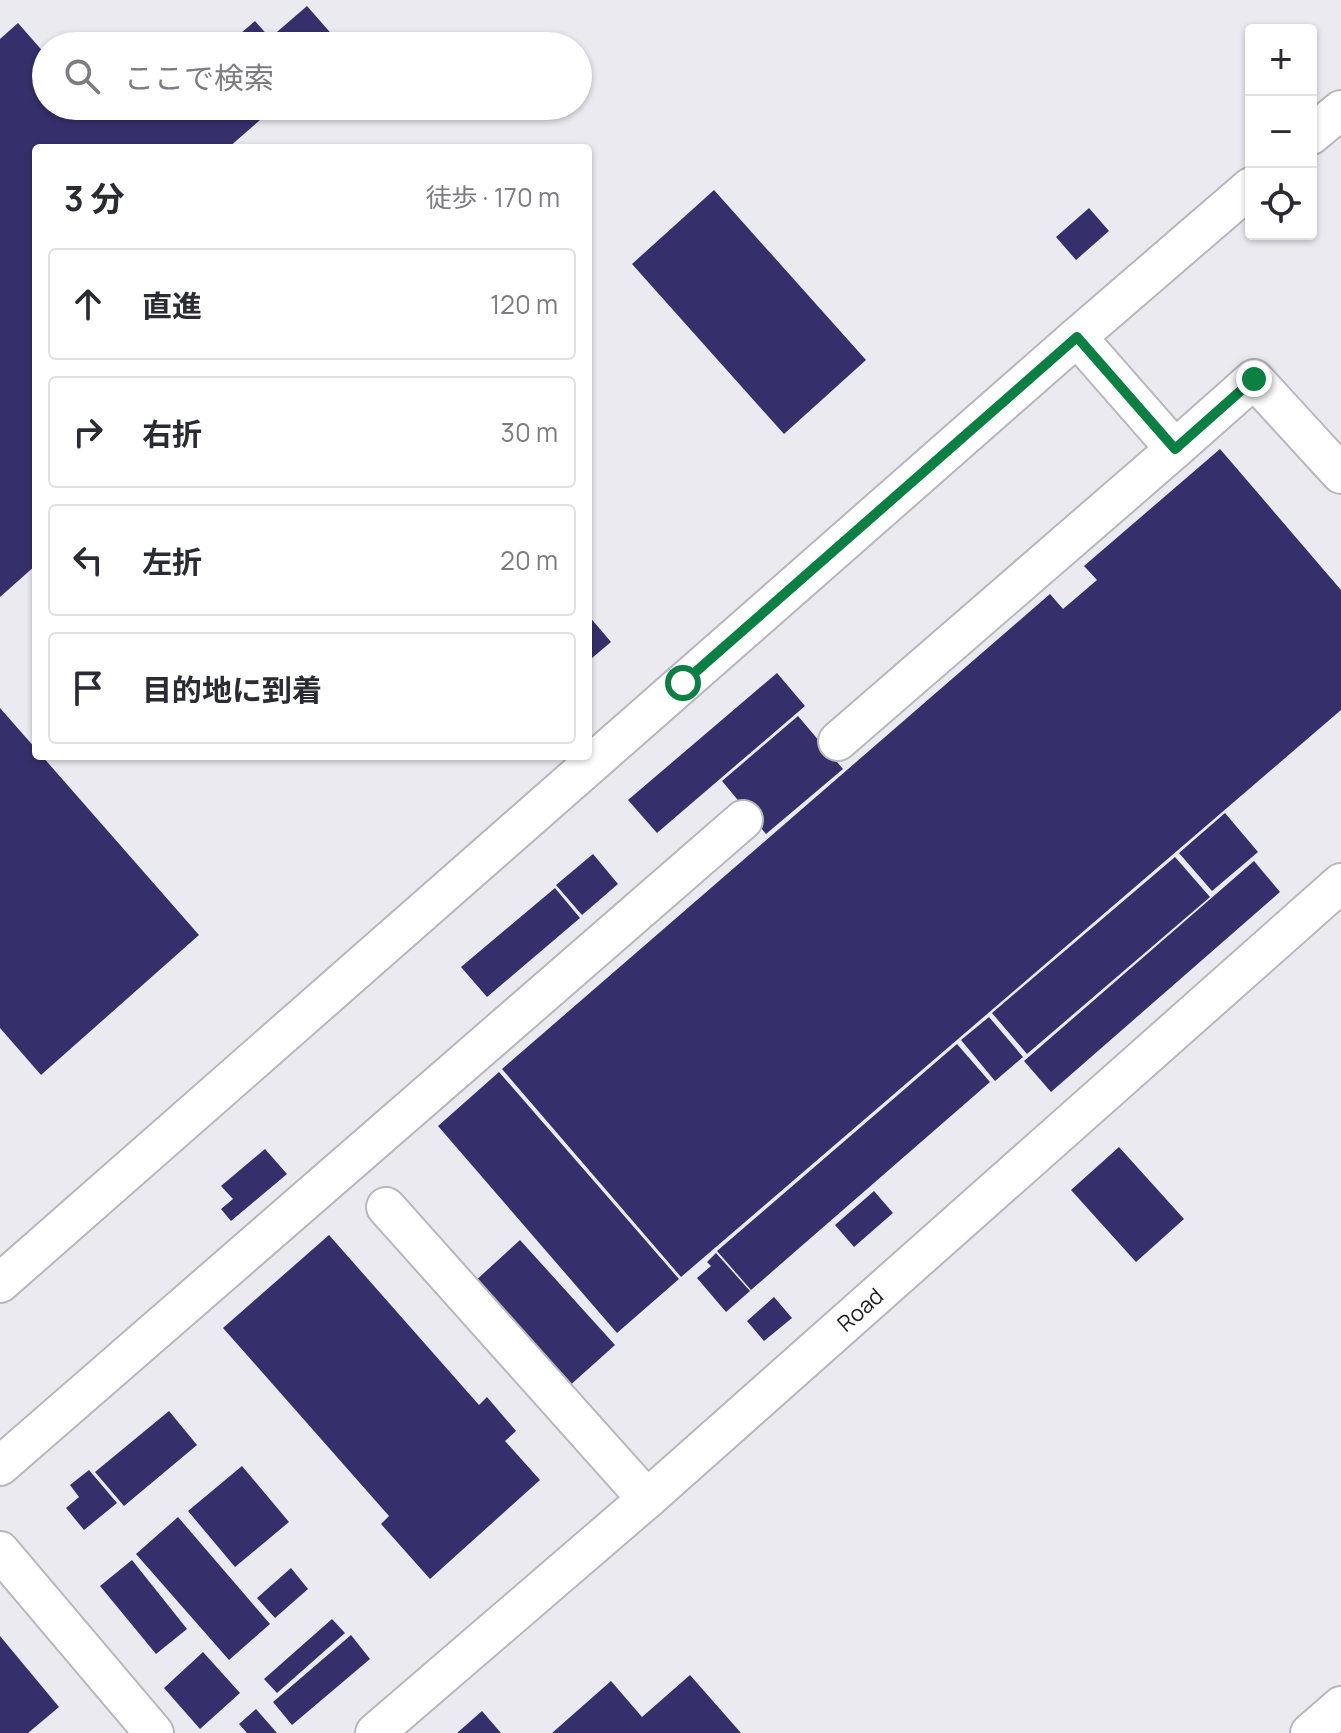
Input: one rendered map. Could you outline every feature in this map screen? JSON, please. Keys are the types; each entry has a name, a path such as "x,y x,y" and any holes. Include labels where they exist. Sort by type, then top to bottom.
{"street":[{"path":"1317,130 1341,110"},
{"path":"0,1283 1245,192"},
{"path":"1077,337 1175,449"},
{"path":"838,741 1254,379 1341,474"},
{"path":"0,1466 743,820"},
{"path":"375,1733 647,1499 1341,883"},
{"name":"Road","path":"383,1733 1341,891"},
{"path":"386,1207 647,1499"},
{"path":"0,1551 154,1733"},
{"path":"1310,1733 1341,1706"}],"building":[{"path":"307,6 330,32 277,32"},
{"path":"255,21 265,32 242,32"},
{"path":"18,23 32,39 32,120 260,120 233,144 32,144 32,569 0,597 0,39"},
{"path":"714,190 866,360 784,434 632,264"},
{"path":"1089,208 1109,231 1076,260 1056,237"},
{"path":"1220,449 1341,590 1341,710 681,1277 502,1069 1050,594 1063,609 1097,580 1084,566"},
{"path":"592,620 611,642 592,658"},
{"path":"777,673 805,706 657,833 628,800"},
{"path":"0,708 32,744 32,760 46,760 199,935 41,1075 0,1028"},
{"path":"798,716 843,769 766,834 722,781"},
{"path":"1225,813 1258,852 1212,891 1179,853"},
{"path":"593,854 618,884 582,915 556,885"},
{"path":"1175,857 1210,897 1027,1054 992,1013"},
{"path":"1254,861 1280,892 1051,1092 1024,1061"},
{"path":"555,888 580,918 487,997 461,967"},
{"path":"989,1017 1023,1057 995,1081 961,1040"},
{"path":"957,1044 990,1082 751,1290 717,1251"},
{"path":"499,1072 679,1279 617,1333 438,1126"},
{"path":"1119,1147 1184,1219 1136,1262 1071,1190"},
{"path":"265,1149 287,1174 231,1221 221,1209 233,1199 221,1186"},
{"path":"874,1191 893,1213 854,1247 835,1225"},
{"path":"329,1235 479,1405 487,1397 516,1431 505,1441 540,1480 430,1579 381,1524 389,1516 223,1328"},
{"path":"520,1240 615,1345 567,1388 473,1283"},
{"path":"716,1253 750,1291 726,1312 697,1278 711,1266 707,1262"},
{"path":"774,1297 792,1318 764,1341 747,1321"},
{"path":"169,1411 197,1445 124,1506 95,1472"},
{"path":"242,1466 289,1522 235,1567 188,1511"},
{"path":"89,1470 117,1503 84,1530 66,1508 79,1497 70,1485"},
{"path":"178,1517 270,1624 229,1660 136,1554"},
{"path":"132,1560 187,1629 156,1654 100,1586"},
{"path":"291,1568 308,1589 275,1618 257,1598"},
{"path":"332,1619 345,1633 277,1693 264,1679"},
{"path":"351,1635 370,1659 292,1725 273,1702"},
{"path":"0,1636 59,1707 28,1733 0,1733"},
{"path":"203,1652 240,1693 200,1729 164,1688"},
{"path":"690,1675 741,1733 552,1733 611,1681 642,1717"},
{"path":"256,1709 277,1733 247,1733 239,1724"},
{"path":"482,1711 501,1733 457,1733"}],"route":[{"path":"683,683 1077,337 1175,449 1254,379"}]}
